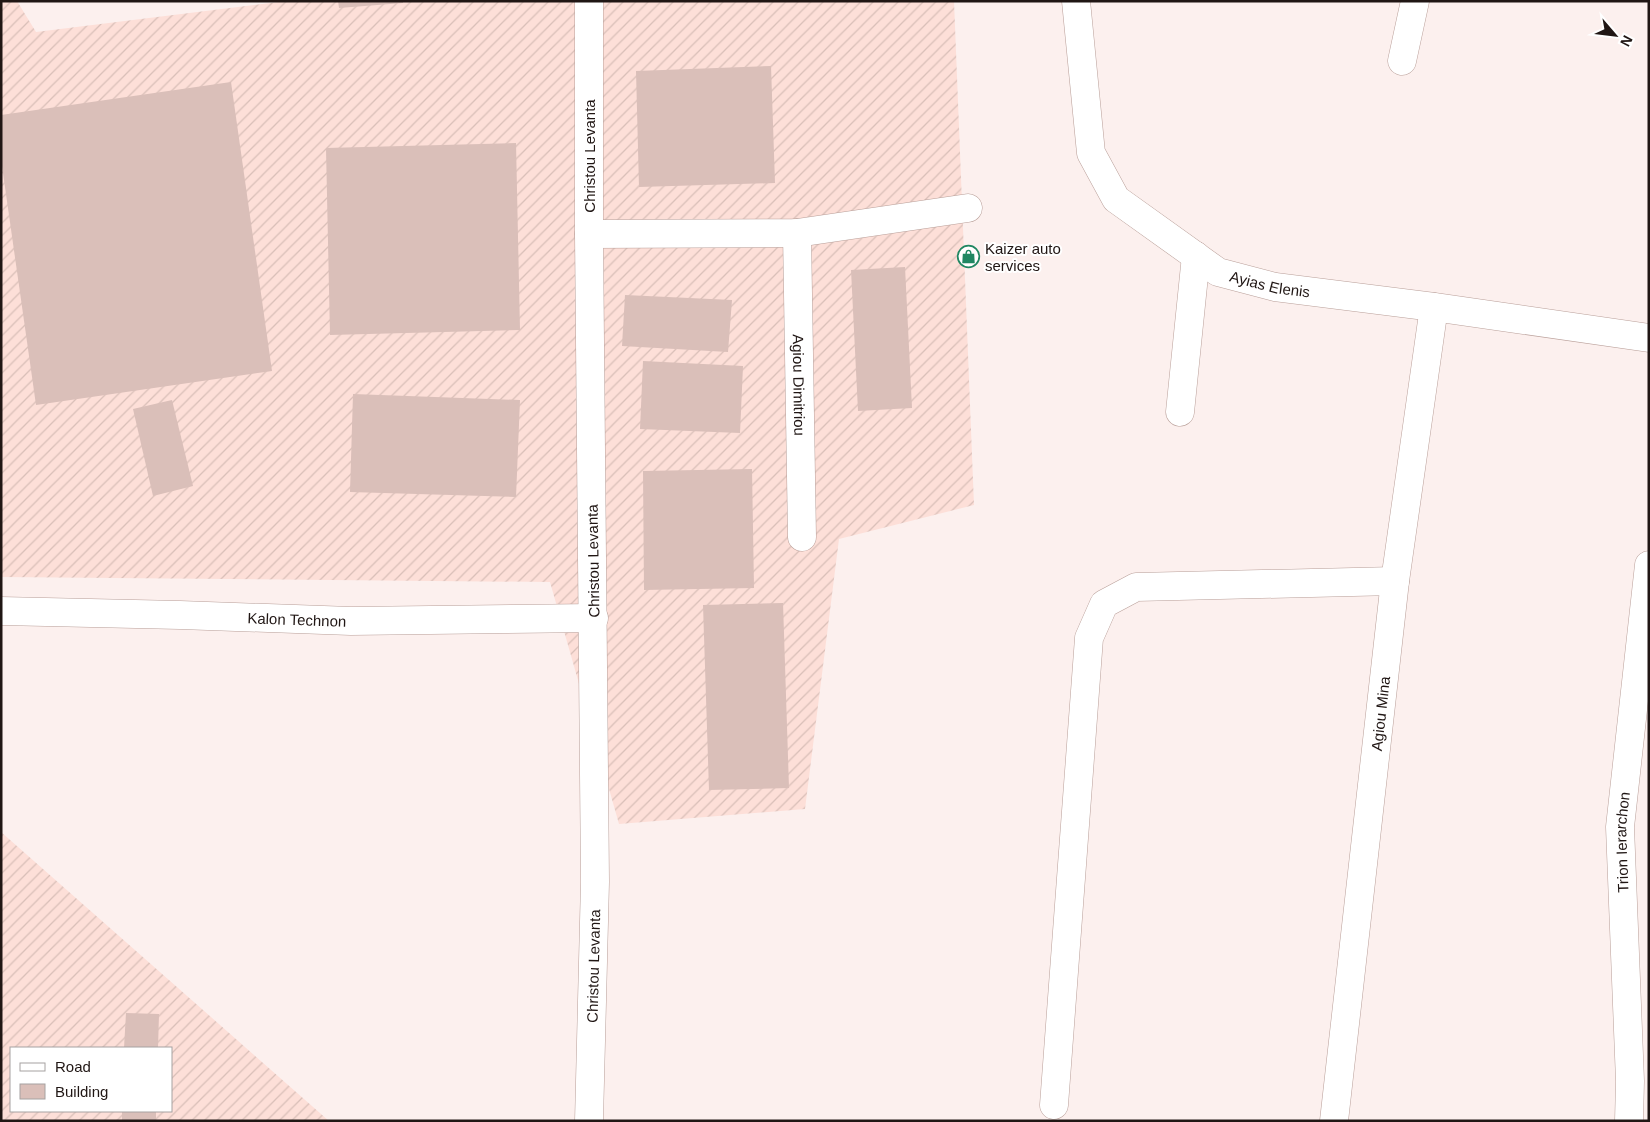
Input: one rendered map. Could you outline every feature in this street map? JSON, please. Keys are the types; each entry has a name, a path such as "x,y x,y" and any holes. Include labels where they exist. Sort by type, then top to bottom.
{"street":[{"name":"Christou Levanta","path":"589,1 589,234 595,882 589,1121"},
{"name":"Ayias Elenis","path":"1076,1 1090,153 1116,199 1218,272 1275,287 1434,307 1649,338"},
{"path":"1402,61 1415,1"},
{"path":"589,234 797,233 968,208"},
{"name":"Agiou Dimitriou","path":"797,233 802,537"},
{"path":"1180,412 1196,256"},
{"name":"Agiou Mina","path":"1334,1121 1395,581 1434,307"},
{"name":"Trion Ierarchon","path":"1629,1121 1630,1081 1620,827 1649,566"},
{"path":"1054,1105 1089,638 1104,604 1136,587 1395,581"},
{"name":"Kalon Technon","path":"1,610 351,621 594,618"}],"shaded area":[{"path":"1,1 17,1 36,32 287,1 954,1 974,505 839,539 805,809 619,824 550,582 1,577"},
{"path":"1,832 329,1121 1,1121"}],"building":[{"path":"338,1 403,1 403,3 339,8"},
{"path":"771,66 775,183 639,187 636,71"},
{"path":"231,82 272,371 36,405 1,159 1,115"},
{"path":"516,143 520,330 330,335 326,148"},
{"path":"905,267 912,408 858,411 851,270"},
{"path":"625,295 732,300 728,352 622,346"},
{"path":"643,361 743,366 740,433 640,429"},
{"path":"353,394 520,400 516,497 350,492"},
{"path":"172,400 193,486 153,496 133,409"},
{"path":"752,469 754,588 644,590 643,471"},
{"path":"783,603 789,788 709,790 703,605"},
{"path":"126,1013 159,1014 158,1047 124,1047"},
{"path":"122,1112 156,1112 156,1121 122,1121"}],"place":[{"name":"Kaizer auto services","path":"969,257"}]}
